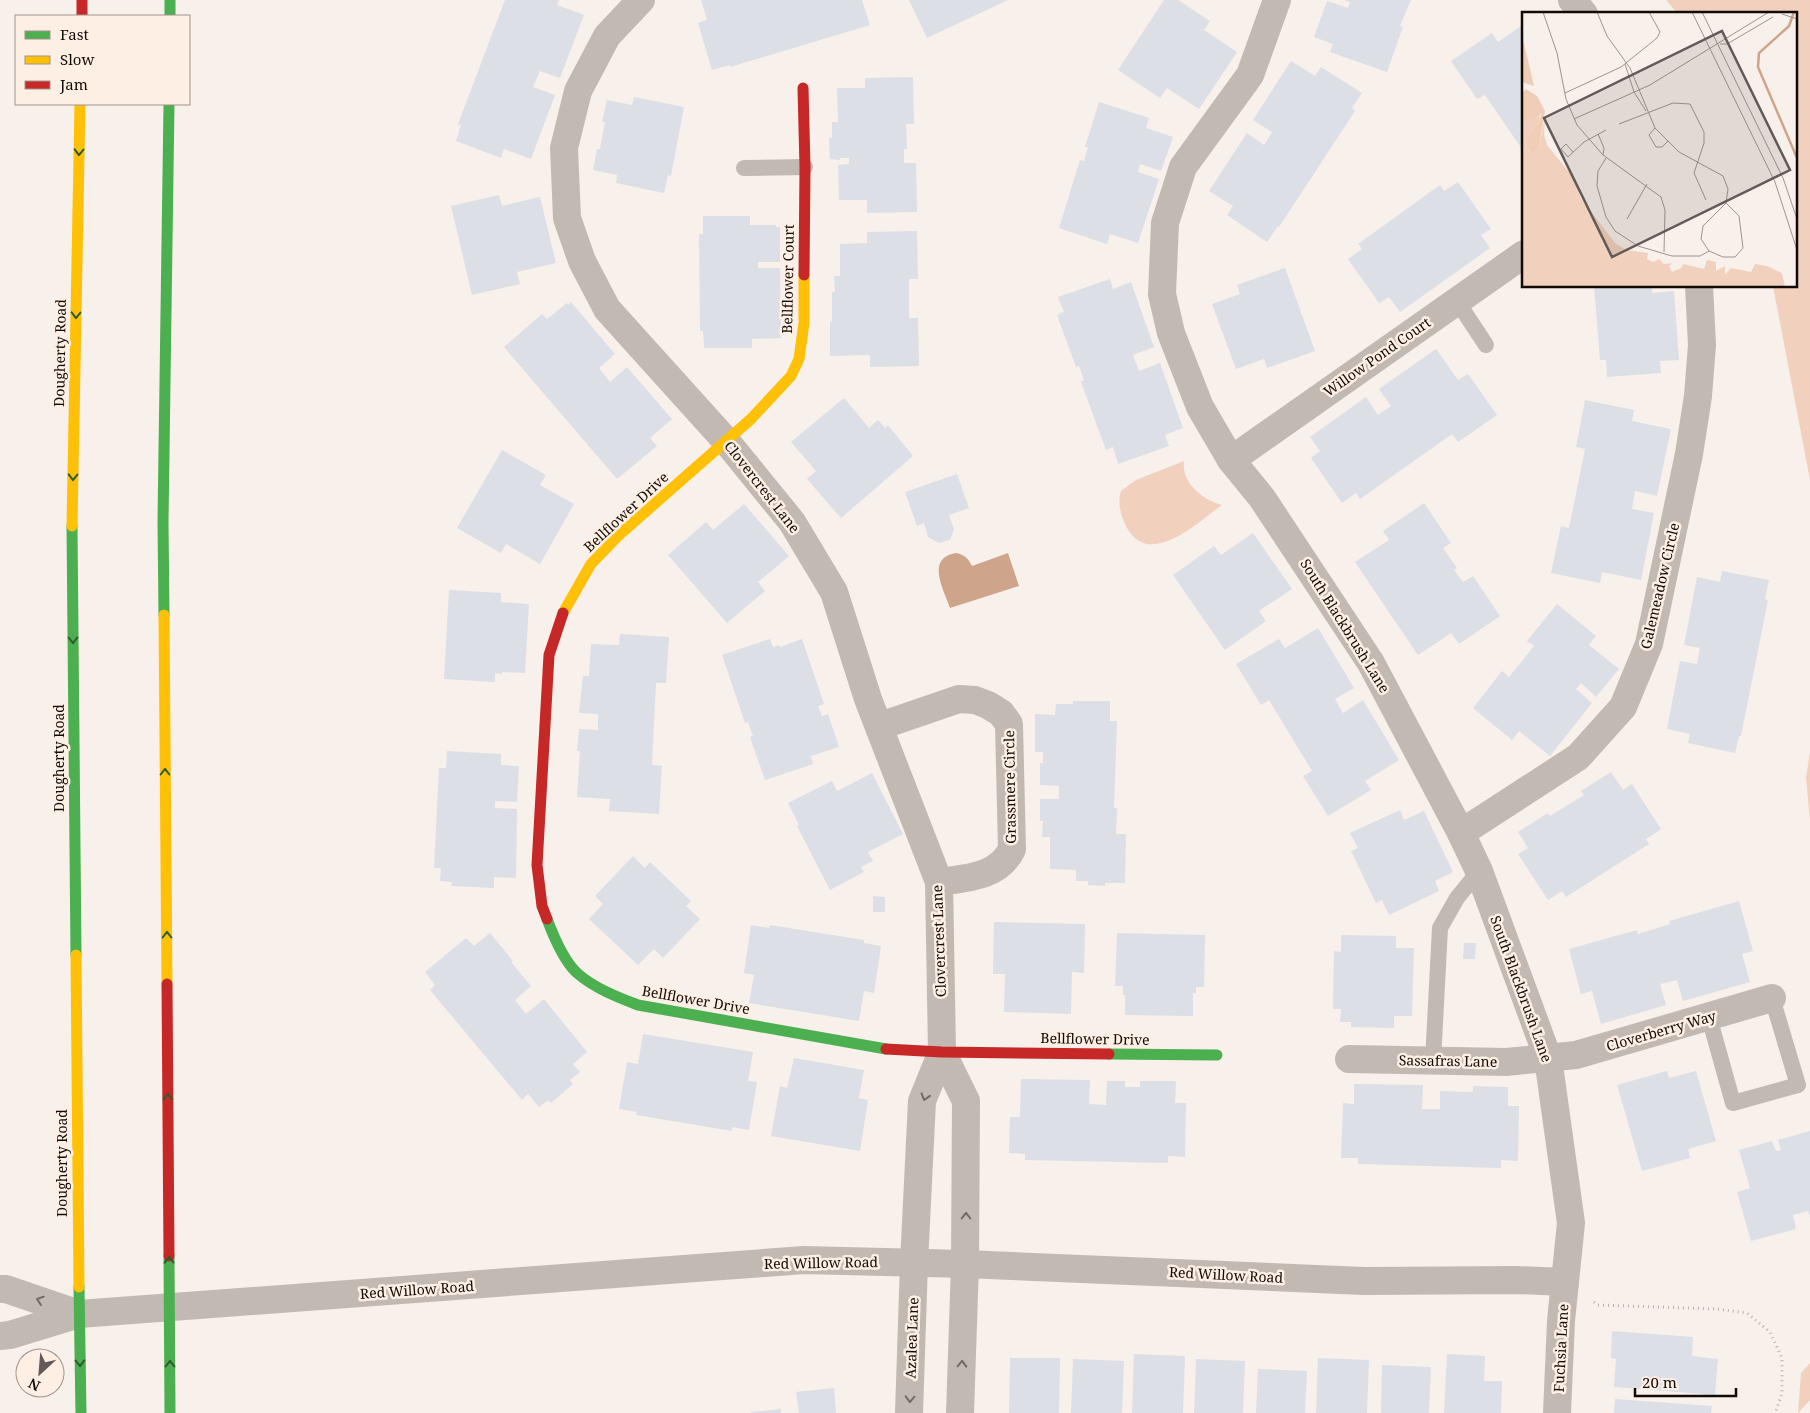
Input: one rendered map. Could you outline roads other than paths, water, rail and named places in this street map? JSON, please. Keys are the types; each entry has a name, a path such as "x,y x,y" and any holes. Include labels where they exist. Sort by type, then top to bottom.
{"main road":[{"path":"82,0 82,15"},
{"path":"170,0 170,15"},
{"name":"Bellflower Court","path":"727,442 779,390 791,376 800,359 804,323 805,167 803,88"},
{"name":"Dougherty Road","path":"80,105 72,525 81,1413"},
{"path":"169,105 163,522 170,1413"},
{"name":"Bellflower Drive","path":"727,442 619,535 591,564 563,612 550,655 537,866 542,906 555,940 576,972 605,992 638,1005 888,1049 942,1052 1217,1055"}],"street":[{"name":"Clovercrest Lane","path":"641,0 607,36 578,91 564,148 567,218 582,262 607,309 727,442 792,522 834,592 868,699 939,882 942,1052 922,1101 914,1263"},
{"name":"South Blackbrush Lane","path":"1276,0 1250,75 1183,167 1165,223 1162,294 1171,334 1200,407 1231,460 1262,498 1371,662 1479,871 1548,1058 1571,1223 1565,1282"},
{"path":"1572,0 1582,12"},
{"name":"Willow Pond Court","path":"1231,460 1522,255"},
{"name":"Galemeadow Circle","path":"1461,833 1578,757 1623,707 1649,644 1689,454 1698,396 1702,345 1699,288"},
{"name":"Grassmere Circle","path":"880,726 959,698 975,700 988,705 1000,713 1009,724 1012,849 1007,859 994,870 971,877 939,882"},
{"name":"Cloverberry Way","path":"1548,1058 1576,1055 1772,998"},
{"name":"Clovercrest Lane","path":"942,1052 966,1101 965,1264"},
{"name":"Sassafras Lane","path":"1348,1059 1506,1062 1548,1058"},
{"name":"Red Willow Road","path":"0,1336 10,1335 79,1314 804,1260 965,1264 1364,1281 1516,1280 1565,1282"},
{"name":"Azalea Lane","path":"909,1413 914,1263"},
{"path":"960,1413 965,1264"},
{"name":"Fuchsia Lane","path":"1557,1413 1561,1321 1565,1282"},
{"name":"Red Willow Road","path":"0,1289 6,1289 79,1314"}],"lane":[{"path":"744,168 805,167"},
{"path":"1457,301 1486,345"},
{"path":"1433,1061 1440,928 1457,898 1479,871"},
{"path":"1709,1017 1733,1103 1798,1085 1772,998"}]}
